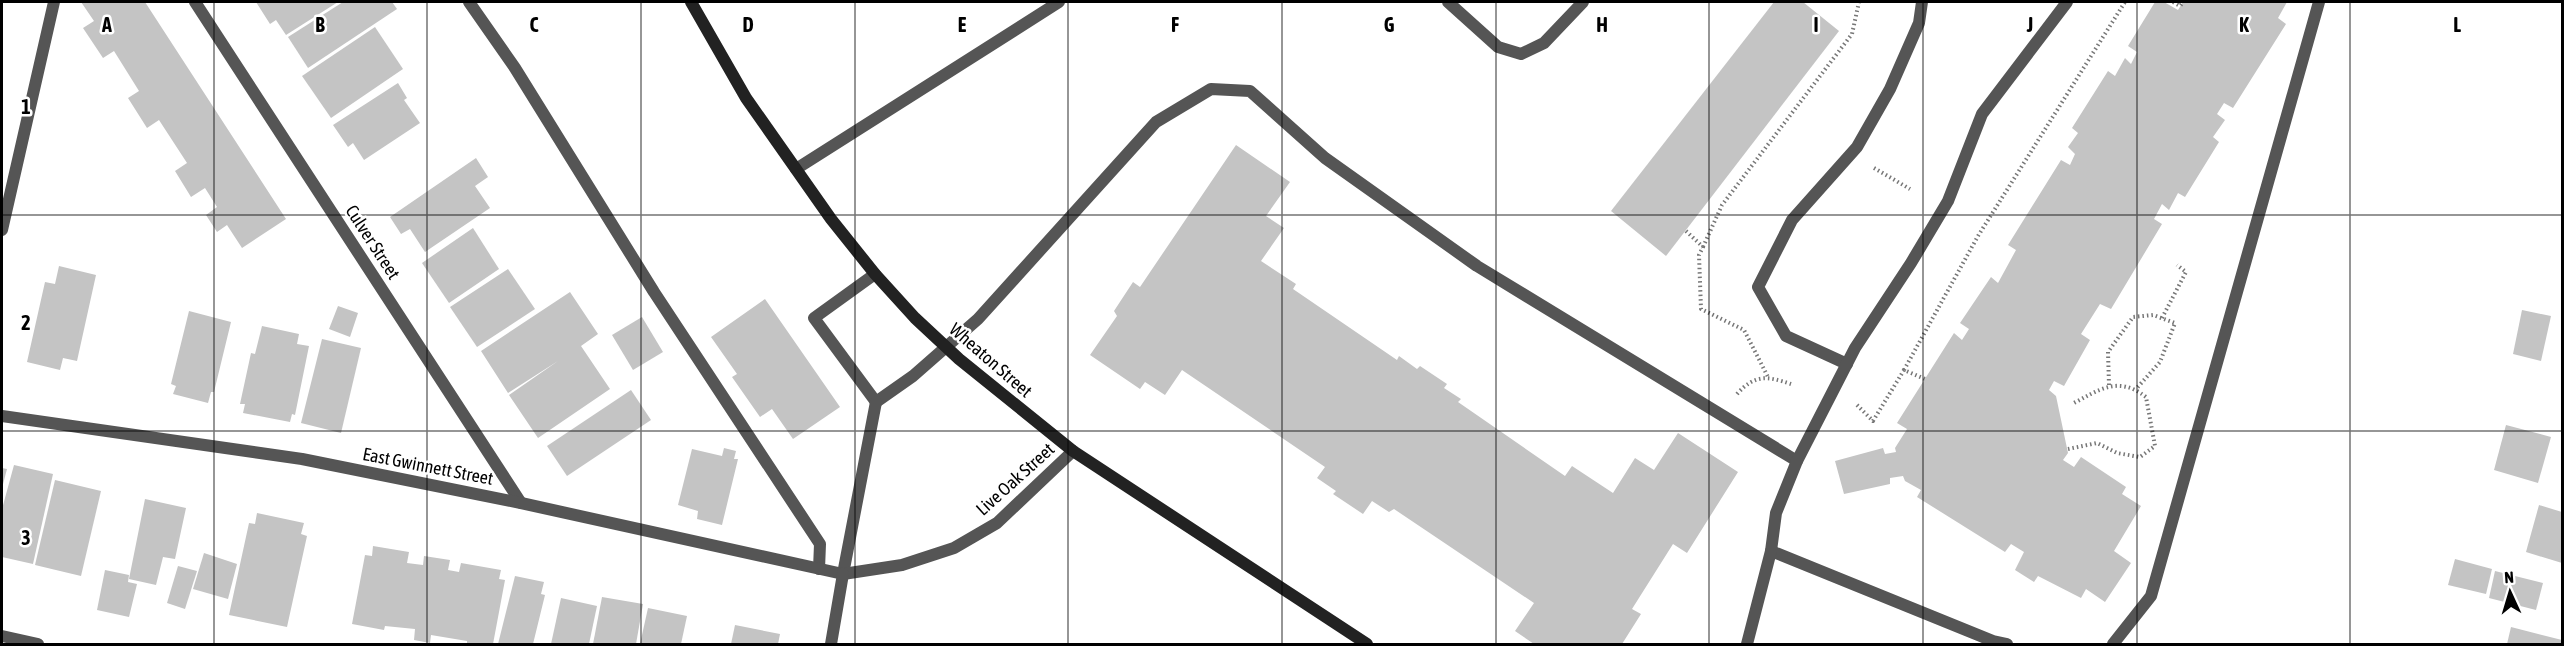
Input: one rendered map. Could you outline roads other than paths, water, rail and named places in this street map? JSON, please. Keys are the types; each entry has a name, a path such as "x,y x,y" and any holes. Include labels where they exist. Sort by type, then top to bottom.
{"main road":[{"name":"Wheaton Street","path":"691,2 746,98 796,169 875,274 948,347 1073,451 1367,645"}],"street":[{"path":"2,230 54,2"},
{"name":"Culver Street","path":"195,2 521,502"},
{"path":"469,2 515,68 654,292 820,544 819,568"},
{"path":"796,169 1059,2"},
{"path":"1448,2 1498,47 1521,54 1544,43 1583,2"},
{"path":"1847,364 1786,336 1758,287 1792,220 1857,147 1884,99 1919,23 1922,2"},
{"path":"1747,645 1771,551 1776,513 1797,461 1847,364 1947,201 1982,114 2067,2"},
{"path":"2113,645 2151,596 2319,2"},
{"path":"831,645 876,402 948,347 984,312 1156,122 1211,89 1250,92 1325,158 1477,266 1797,461"},
{"path":"875,274 814,318 876,402"},
{"name":"East Gwinnett Street","path":"2,416 302,459 521,502 843,574"},
{"name":"Live Oak Street","path":"843,574 902,565 954,548 997,523 1073,451"},
{"path":"1771,551 2007,645"},
{"path":"2,636 38,645"}]}
